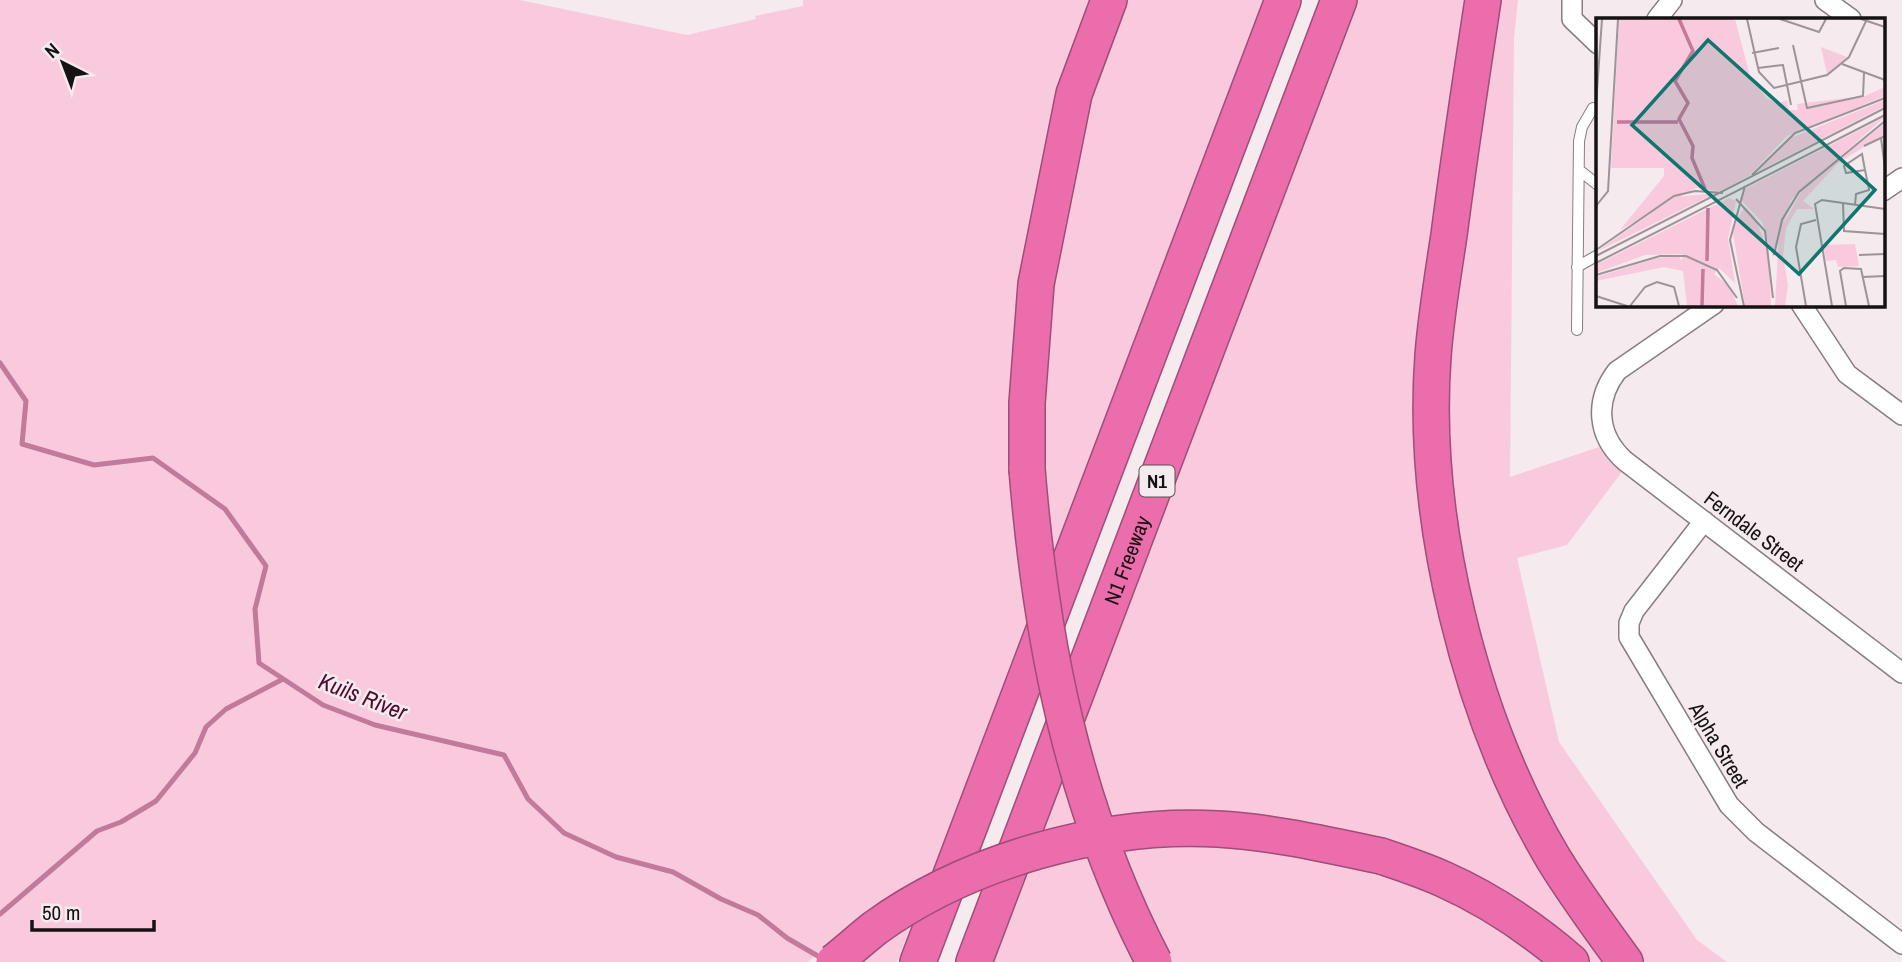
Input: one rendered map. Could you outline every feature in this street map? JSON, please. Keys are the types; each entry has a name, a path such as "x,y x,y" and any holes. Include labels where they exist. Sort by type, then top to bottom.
{"highway":[{"path":"1109,0 1074,94 1036,284 1028,390 1027,469 1034,552 1046,637 1073,760 1123,898 1154,962"},
{"name":"N1","path":"919,959 1283,0"},
{"name":"N1 Freeway","path":"974,962 1339,0"},
{"path":"1483,0 1433,357 1432,439 1440,525 1458,618 1487,716 1526,806 1552,857 1625,962"},
{"path":"834,962 877,927 931,895 997,864 1071,841 1145,830 1217,828 1313,842 1381,856 1444,879 1499,910 1571,962"}],"street":[{"path":"1572,0 1572,19 1596,42"},
{"path":"1658,18 1672,0"},
{"path":"1825,0 1850,18"},
{"path":"1884,190 1902,178"},
{"name":"Ferndale Street","path":"1711,306 1617,371 1605,391 1601,409 1606,438 1618,454 1902,673"},
{"path":"1802,306 1847,374 1902,415"},
{"name":"Alpha Street","path":"1703,521 1634,611 1629,623 1629,637 1728,805 1756,832 1902,944"}],"lane":[{"path":"1577,330 1581,127 1593,108"},
{"path":"1579,170 1596,183"},
{"path":"1577,267 1596,256"}],"shaded area":[{"path":"0,0 520,0 687,35 803,6 803,0 1092,0 1071,60 1044,157 1033,209 1014,509 1027,624 930,879 840,935 808,962 0,962"},
{"path":"1122,0 1264,0 1047,568 1038,386 1068,171"},
{"path":"1356,0 1474,0 1427,342 1452,632 1614,962 1591,962 1532,916 1374,839 1301,822 1244,814 1105,820 1078,730"},
{"path":"1494,0 1518,0 1514,38 1510,477 1608,444 1627,465 1567,545 1517,558 1559,742 1697,940 1727,962 1638,962 1536,802 1474,639 1442,415"},
{"path":"1061,774 1078,824 1038,834"},
{"path":"1285,845 1446,894 1552,962 1164,962 1115,847"},
{"path":"1089,856 1136,962 994,962 1027,873"},
{"path":"914,917 897,962 849,962"}],"waterway":[{"name":"Kuils River","path":"0,363 26,401 22,444 94,465 153,458 225,509 266,566 255,609 259,663 323,705 375,725 504,755 528,799 564,833 616,857 673,872 721,899 758,915 787,938 823,959"},
{"path":"0,914 97,831 121,822 156,801 195,753 206,727 226,709 283,679"}]}
